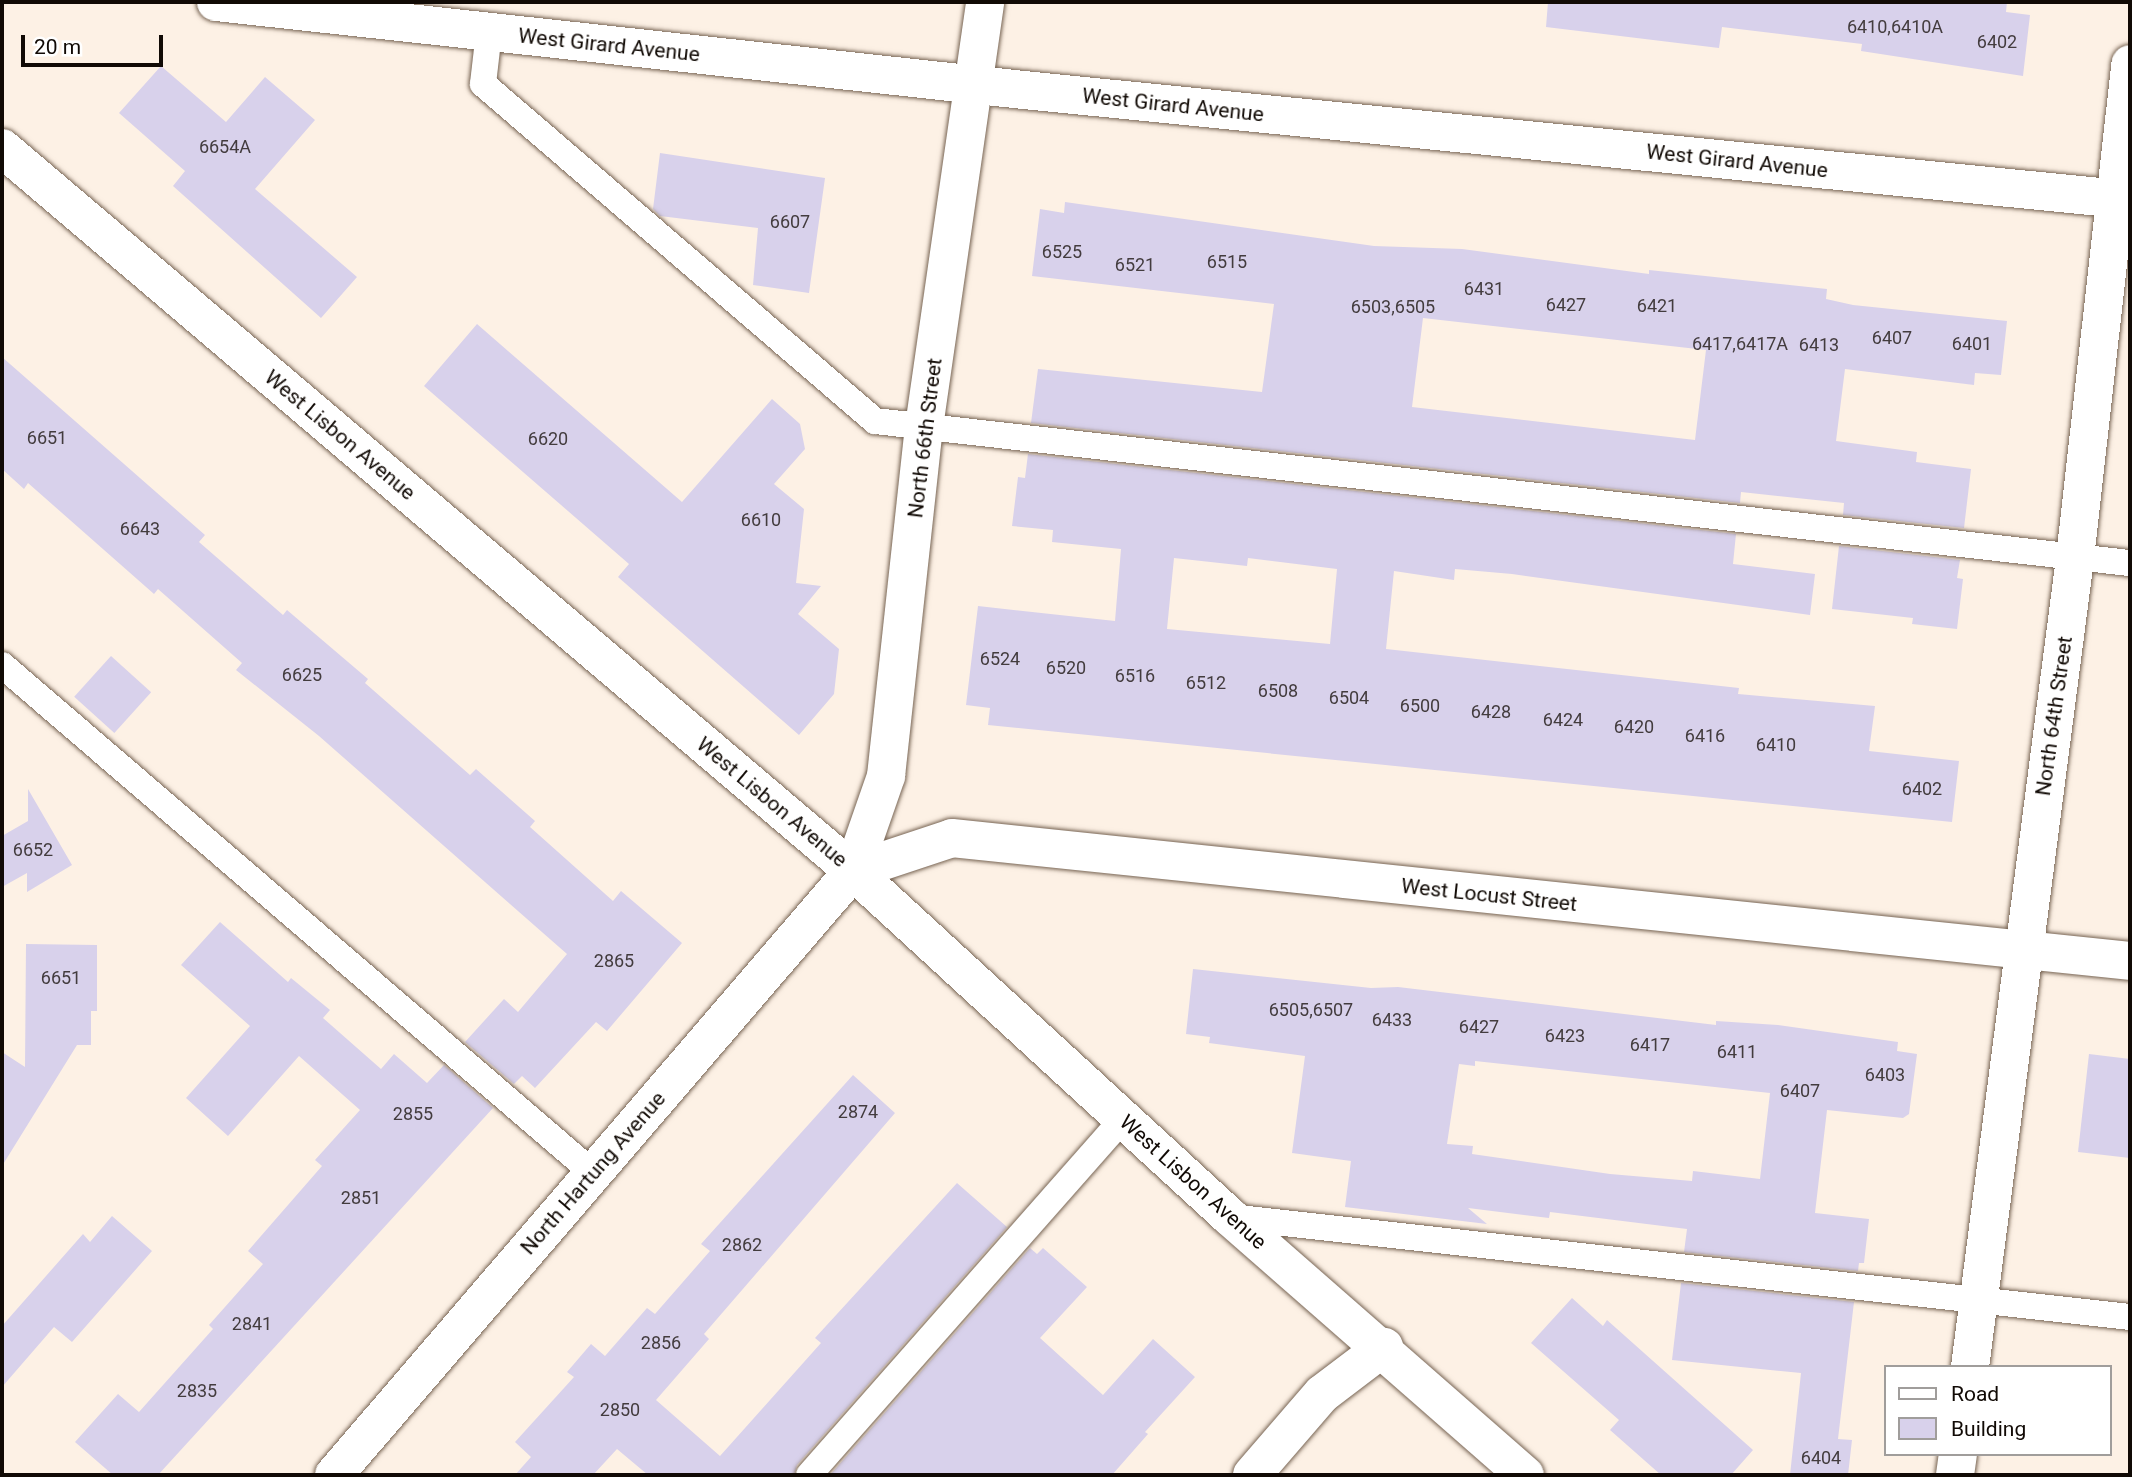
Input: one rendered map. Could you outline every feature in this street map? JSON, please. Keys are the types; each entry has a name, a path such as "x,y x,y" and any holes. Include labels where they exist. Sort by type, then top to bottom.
{"street":[{"name":"West Girard Avenue","path":"216,2 975,85 2122,200"},
{"name":"North 66th Street","path":"853,871 886,776 924,427 985,2"},
{"name":"North 64th Street","path":"1970,1365 2021,951 2122,200 2130,64"},
{"name":"West Lisbon Avenue","path":"2,148 853,871 1230,1217 1384,1347 1525,1475"},
{"name":"West Locust Street","path":"853,871 952,838 2130,961"},
{"name":"North Hartung Avenue","path":"334,1475 853,871"},
{"path":"1252,1475 1322,1394 1384,1347"},
{"path":"1955,1475 1958,1456"}],"lane":[{"path":"489,32 483,84 875,421 2130,563"},
{"path":"2,665 593,1173"},
{"path":"809,1475 1123,1119"},
{"path":"1230,1217 2130,1317"}],"building":[{"path":"1548,2 2007,2 2006,12 2030,15 2023,76 1861,51 1862,44 1722,27 1719,48 1546,27"},
{"path":"161,66 226,122 265,77 315,120 255,189 357,277 321,318 173,186 185,171 119,113"},
{"path":"660,153 825,178 809,293 753,285 758,228 660,216 653,209"},
{"path":"1065,202 1374,246 1462,249 1649,274 1649,270 1827,289 1826,299 1853,305 2007,321 2001,375 1975,373 1974,385 1845,369 1836,441 1917,452 1916,462 1971,469 1964,528 1843,515 1844,503 1741,492 1740,503 1031,423 1038,369 1262,392 1274,304 1032,276 1040,209 1064,213","holes":["1423,318 1706,350 1695,440 1412,407"]},
{"path":"477,324 682,502 772,399 800,424 805,449 774,484 804,509 796,583 821,586 798,614 839,649 834,694 799,735 618,577 629,564 424,386"},
{"path":"2,357 205,535 199,542 283,615 287,610 368,679 365,683 470,775 476,769 535,821 530,827 613,901 621,891 682,943 607,1031 596,1022 535,1088 522,1076 514,1084 465,1042 504,999 518,1012 567,954 319,736 236,670 242,663 158,589 154,594 28,483 24,489 2,469"},
{"path":"1028,454 1736,534 1733,564 1815,574 1810,615 1512,574 1455,569 1454,580 1394,571 1386,649 1739,688 1738,694 1875,706 1869,751 1959,761 1952,822 988,725 990,708 966,705 978,606 1115,621 1121,549 1052,542 1053,530 1012,526 1018,477 1025,478","holes":["1174,558 1247,566 1248,558 1337,569 1330,644 1167,629"]},
{"path":"1839,546 1960,560 1957,578 1963,579 1957,629 1912,624 1913,618 1832,609"},
{"path":"111,656 151,692 114,733 74,697"},
{"path":"28,789 72,865 27,892 27,873 2,887 2,836 28,821"},
{"path":"220,922 288,982 291,978 330,1010 323,1018 381,1069 394,1054 427,1083 444,1065 493,1108 158,1475 113,1475 75,1442 118,1394 139,1412 213,1329 209,1325 263,1264 248,1251 322,1166 315,1160 360,1110 299,1056 228,1136 186,1098 250,1026 181,965"},
{"path":"26,944 97,945 97,1011 91,1011 91,1045 77,1045 2,1166 2,1052 25,1067"},
{"path":"1193,969 1371,988 1398,987 1716,1025 1716,1021 1778,1025 1898,1042 1897,1051 1917,1054 1909,1114 1903,1118 1827,1110 1815,1213 1869,1219 1864,1263 1859,1263 1858,1271 1684,1252 1687,1229 1550,1212 1549,1218 1468,1208 1487,1224 1345,1207 1351,1161 1292,1153 1305,1056 1209,1043 1210,1037 1186,1034","holes":["1475,1061 1770,1093 1760,1179 1693,1171 1692,1181 1610,1174 1472,1154 1473,1146 1447,1144 1459,1064 1475,1066"]},
{"path":"2089,1054 2130,1059 2130,1158 2078,1152"},
{"path":"853,1075 895,1113 704,1334 709,1339 656,1400 720,1456 821,1343 815,1338 957,1183 1007,1227 797,1465 794,1475 648,1475 617,1449 593,1475 515,1475 531,1457 515,1442 574,1377 567,1372 591,1344 605,1356 647,1308 655,1314 710,1251 701,1244"},
{"path":"112,1216 152,1251 72,1342 54,1327 2,1387 2,1326 83,1234 90,1242"},
{"path":"1030,1248 1037,1254 1043,1248 1087,1287 1040,1338 1103,1395 1153,1339 1195,1377 1145,1432 1148,1434 1112,1475 830,1475"},
{"path":"1681,1283 1854,1302 1838,1439 1852,1440 1848,1475 1790,1475 1801,1373 1672,1360"},
{"path":"1572,1298 1603,1326 1607,1320 1753,1450 1731,1475 1661,1475 1610,1430 1619,1420 1531,1343"}]}
